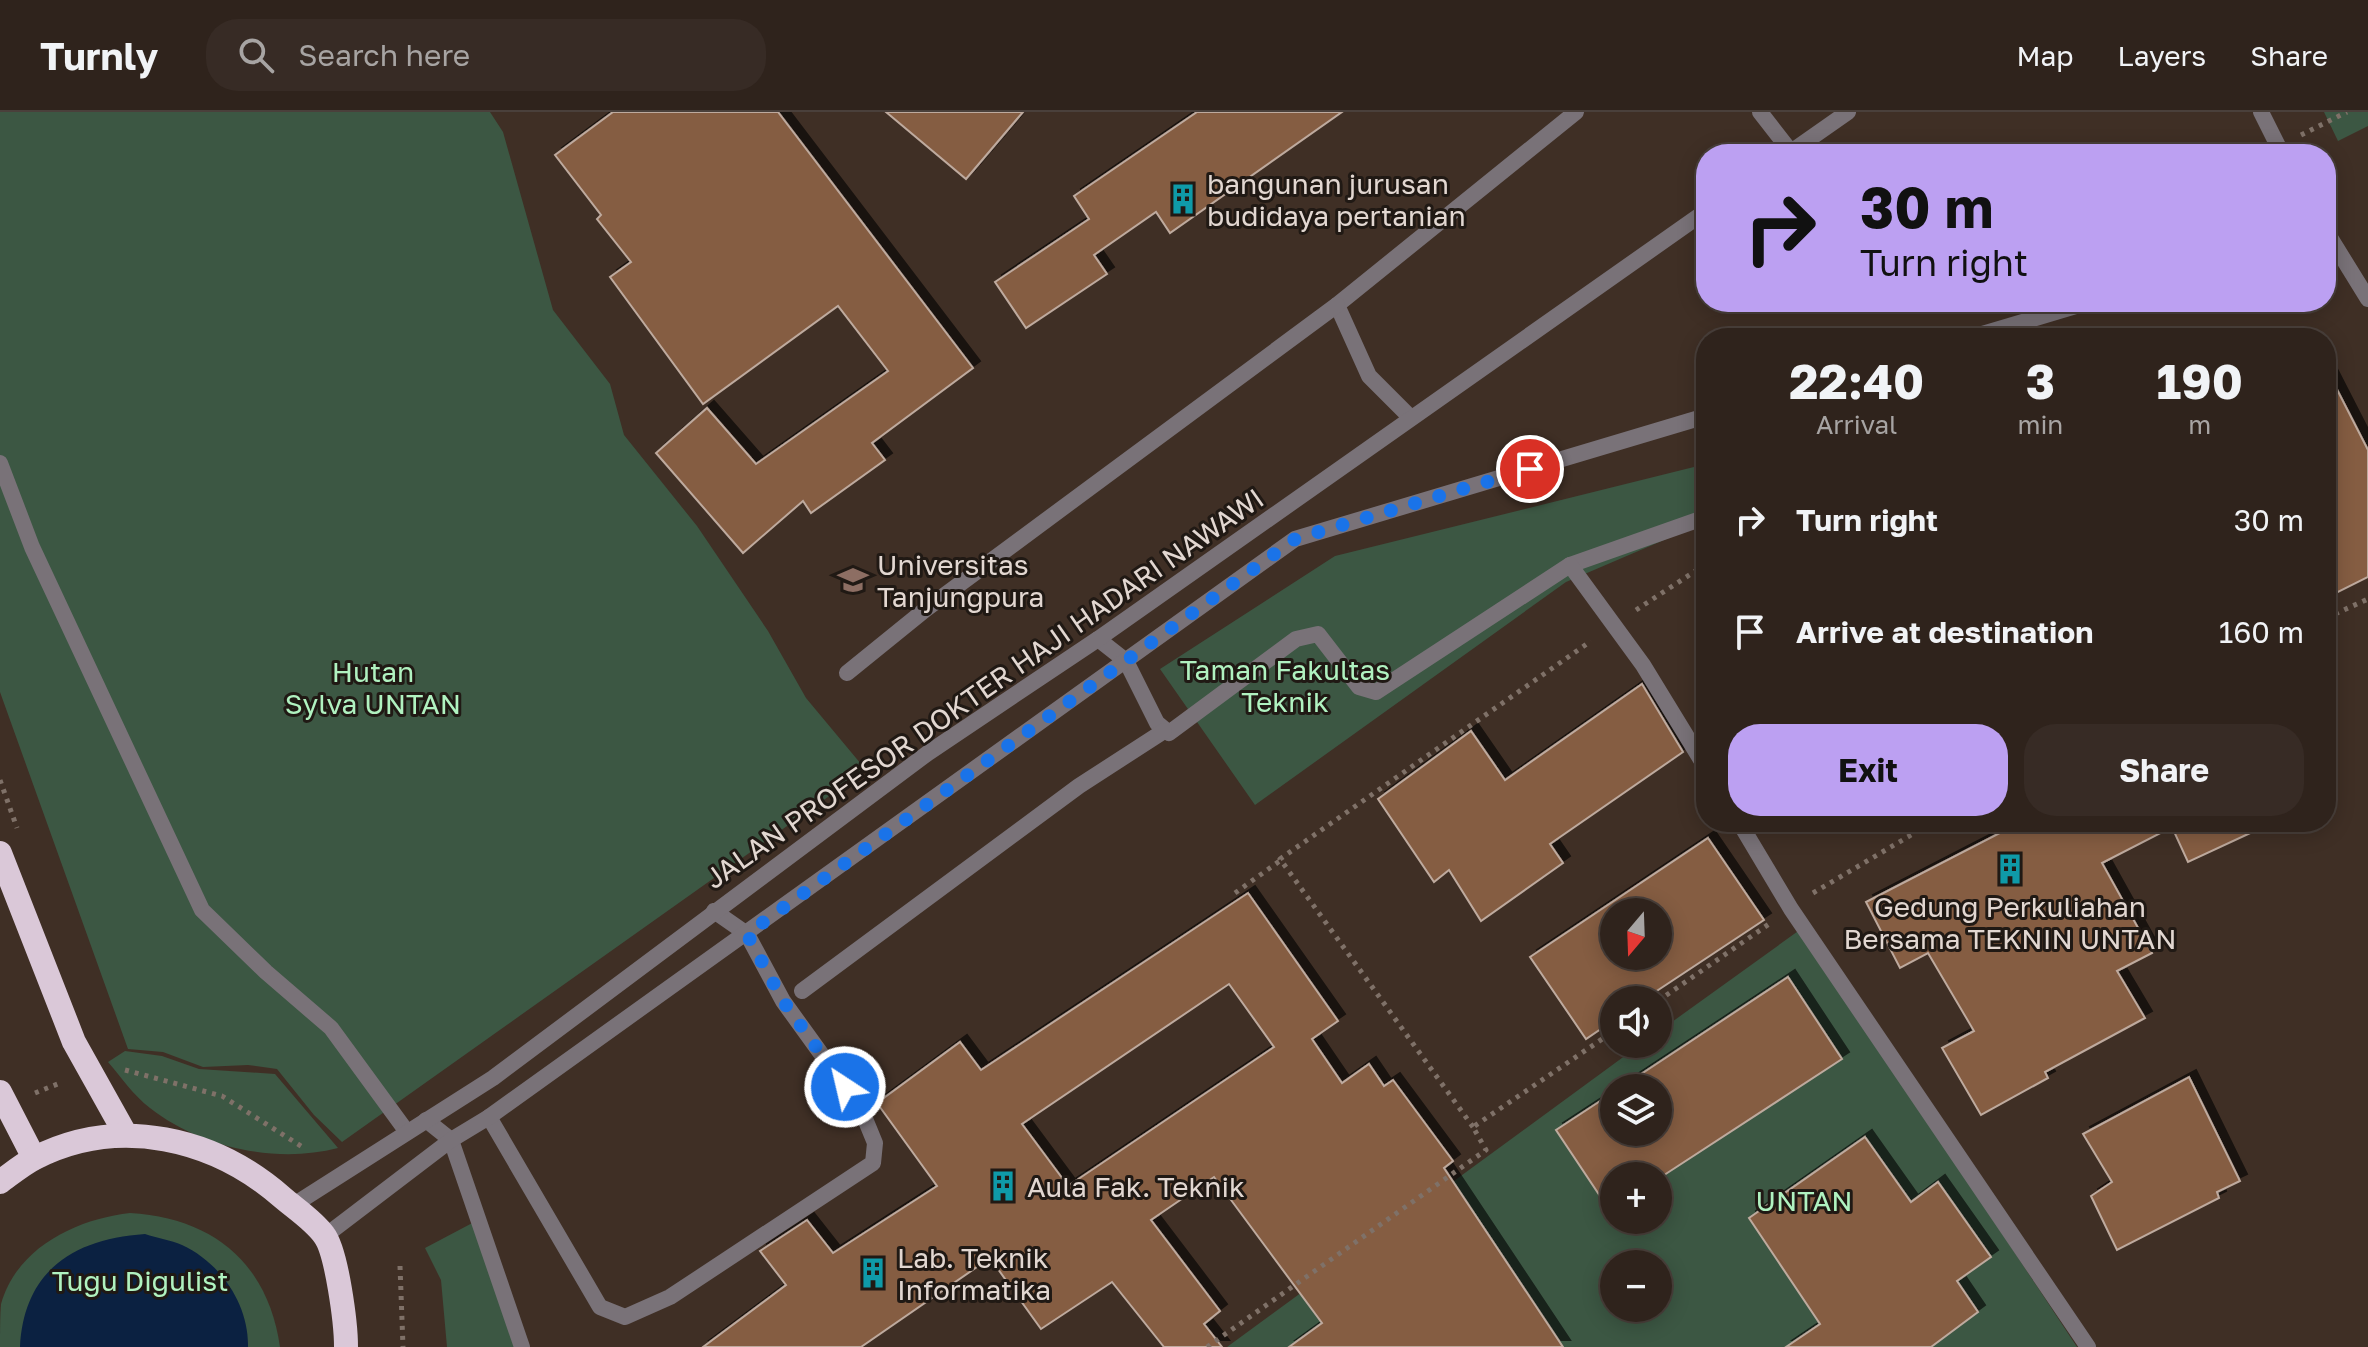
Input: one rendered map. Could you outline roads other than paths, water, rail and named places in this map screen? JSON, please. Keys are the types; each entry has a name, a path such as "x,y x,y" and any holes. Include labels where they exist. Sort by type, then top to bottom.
{"highway":[{"path":"0,853 74,1042 126,1135"},
{"path":"0,1092 34,1158"},
{"path":"0,1182 34,1158 79,1142 126,1135 172,1139 217,1153 258,1176 325,1236 346,1317 346,1347"}],"lane":[{"path":"847,673 926,609 1337,305 1576,112"},
{"path":"1760,112 1783,144"},
{"path":"1803,144 1848,112"},
{"path":"2261,112 2277,144"},
{"name":"JALAN PROFESOR DOKTER HAJI HADARI NAWAWI","path":"292,1206 493,1078 928,753 1098,639 1696,218"},
{"path":"2336,247 2368,299"},
{"path":"1337,305 1369,376 1411,418"},
{"path":"2002,328 2056,312"},
{"name":"JALAN PROFESOR DOKTER HAJI HADARI NAWAWI","path":"325,1236 451,1140 489,1117 747,934 1295,539 1696,419"},
{"path":"0,463 32,547 202,910 266,972 331,1028 407,1132"},
{"path":"1098,639 1126,661 1164,731 1169,733 1296,639 1318,634 1359,687 1376,692 1570,565 1696,521"},
{"path":"1570,565 1643,665 1696,752"},
{"path":"802,991 1079,786 1164,731"},
{"path":"1745,832 1791,909 2088,1347"},
{"path":"489,1117 600,1307 625,1317 670,1297 873,1163 875,1143 861,1109 783,1001 747,934 714,911"},
{"path":"426,1120 451,1140 522,1347"}],"water":[{"name":"Tugu Digulist","path":"145,1234 182,1245 220,1274 244,1316 248,1347 20,1347 31,1298 57,1264 96,1243"}],"place":[{"name":"bangunan jurusan budidaya pertanian","path":"1183,199"},
{"name":"Universitas Tanjungpura","path":"853,580"},
{"name":"Gedung Perkuliahan Bersama TEKNIN UNTAN","path":"2010,869"},
{"name":"Aula Fak. Teknik","path":"1003,1186"},
{"name":"Lab. Teknik Informatika","path":"873,1273"}],"park label":[{"name":"Taman Fakultas Teknik","path":"1285,685"},
{"name":"Hutan Sylva UNTAN","path":"373,687"},
{"name":"UNTAN","path":"1804,1200"}]}
